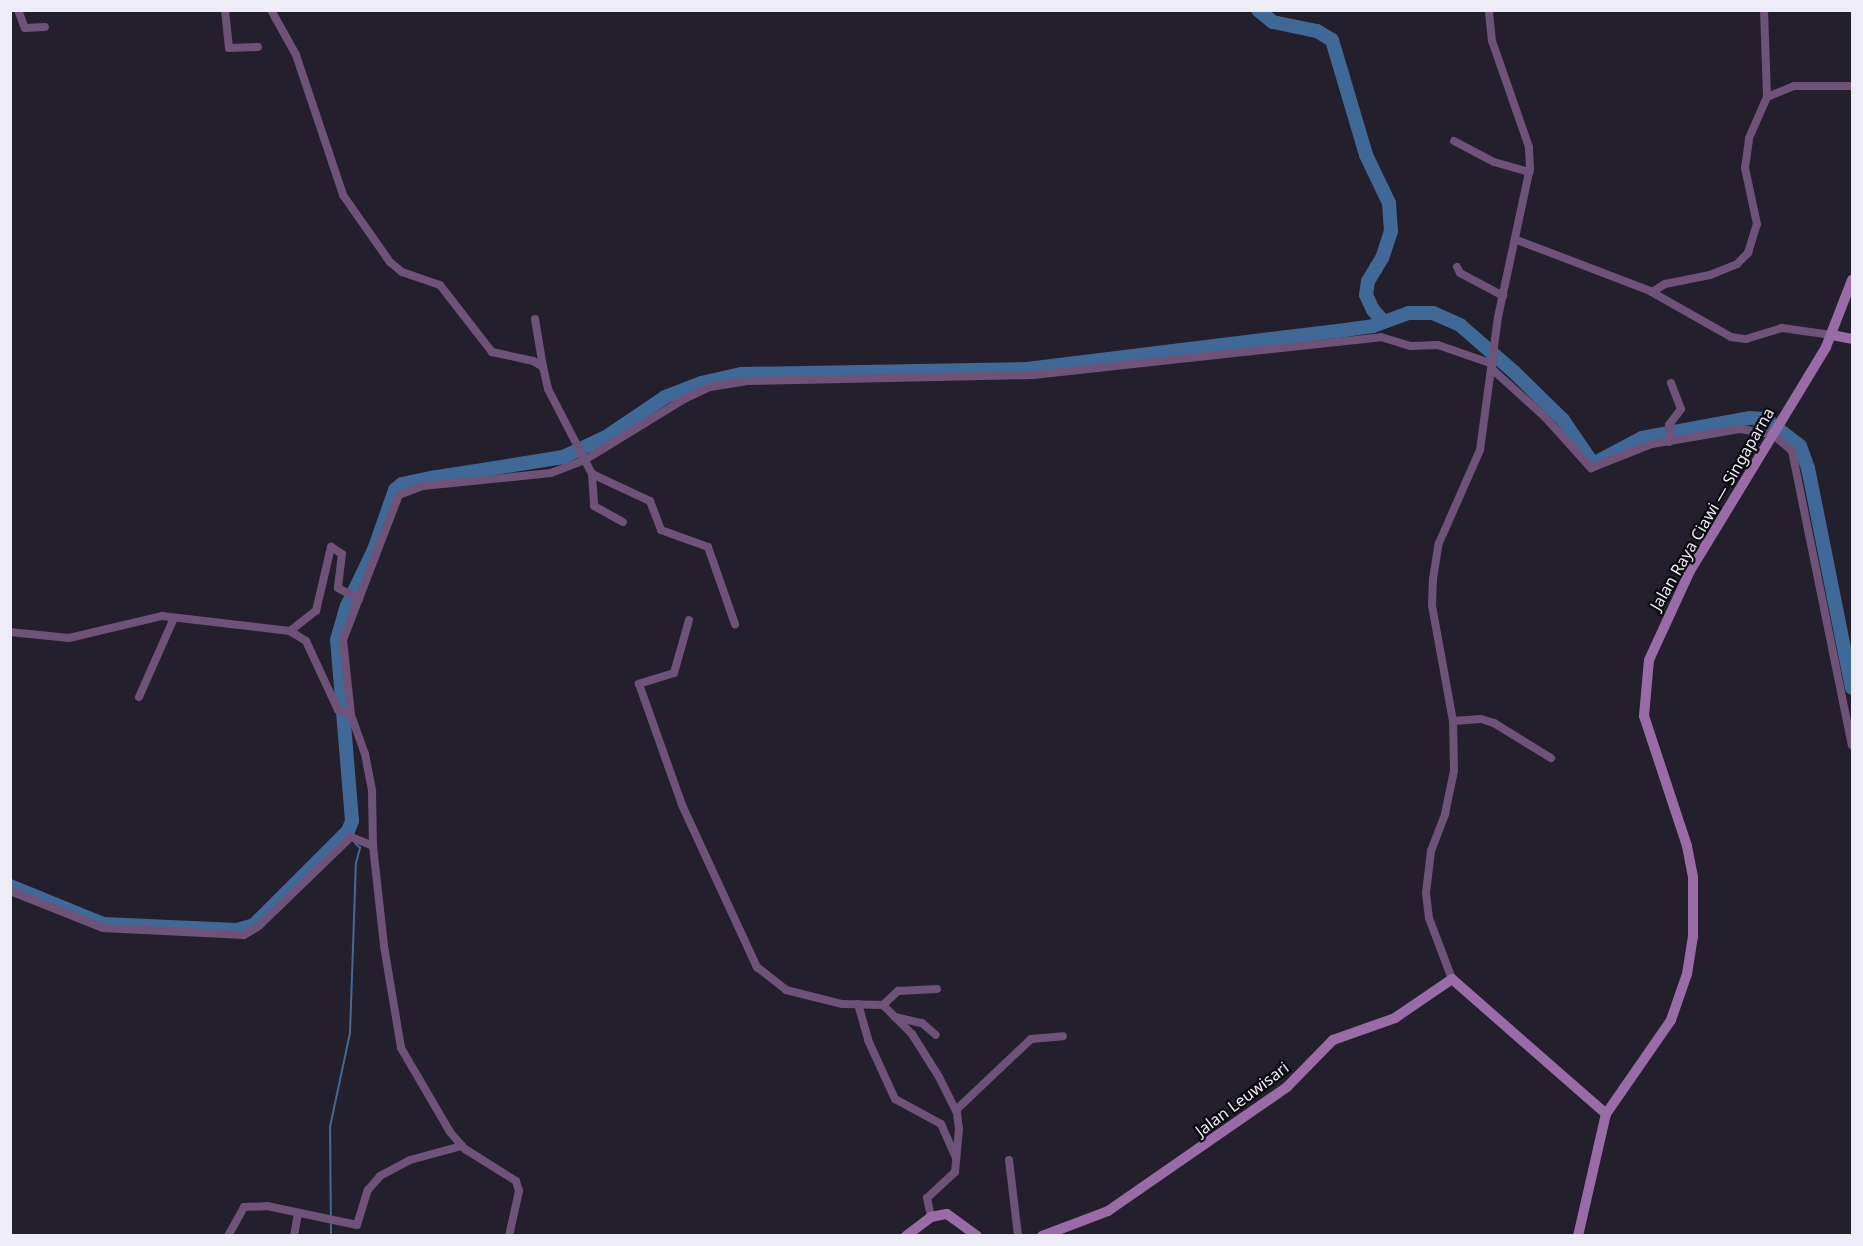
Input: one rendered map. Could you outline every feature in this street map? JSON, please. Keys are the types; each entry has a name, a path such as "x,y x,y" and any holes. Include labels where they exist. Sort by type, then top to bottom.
{"main road":[{"name":"Jalan Raya Ciawi — Singaparna","path":"1578,1236 1606,1114 1671,1020 1687,974 1695,926 1693,877 1687,846 1644,716 1649,660 1690,571 1832,335 1852,280"},
{"path":"1832,335 1852,339"},
{"path":"1452,979 1606,1114"},
{"name":"Jalan Leuwisari","path":"1042,1236 1108,1211 1287,1087 1324,1046 1395,1018 1452,979"},
{"path":"906,1236 931,1216 947,1214 977,1236"}],"street":[{"path":"18,10 25,28 45,27"},
{"path":"225,10 229,48 258,47"},
{"path":"271,10 296,55 343,195 390,262 402,272 440,285 492,352 533,361 543,367"},
{"path":"1452,979 1429,918 1426,893 1431,851 1450,794 1453,721 1432,606 1434,568 1439,543 1480,450 1503,296 1530,172 1529,147 1492,41 1489,10"},
{"path":"1652,292 1665,284 1710,275 1737,264 1748,253 1757,224 1745,168 1749,138 1767,97 1764,10"},
{"path":"1767,97 1794,86 1852,86"},
{"path":"1454,141 1494,162 1530,172"},
{"path":"1517,240 1652,292 1731,337 1746,339 1782,328 1832,335"},
{"path":"1457,267 1460,273 1503,296"},
{"path":"535,320 548,389 577,449 592,474 594,506 623,522"},
{"path":"346,714 342,646 354,597 395,501 405,491 423,486 541,475 584,461 686,398 710,387 738,382 1033,375 1381,337 1411,346 1438,345 1493,365 1591,468 1669,435 1740,429 1775,429 1796,458 1852,745"},
{"path":"1669,435 1681,409 1671,383"},
{"path":"592,474 650,501 661,530 708,547 735,624"},
{"path":"290,631 316,611 331,547 342,552 338,585 354,597"},
{"path":"10,632 69,638 153,617 290,631 306,641 365,754 372,791 374,846 384,946 401,1048 427,1097 462,1146 516,1181 519,1191 509,1236"},
{"path":"139,697 174,618"},
{"path":"689,620 674,673 643,680 639,686 695,834 754,963 772,982 786,990 858,1004 882,1005 912,1034 956,1110 959,1130 953,1174 927,1198 931,1216"},
{"path":"1453,721 1481,719 1494,723 1551,758"},
{"path":"10,891 104,928 244,935 259,926 350,838 355,837 374,846"},
{"path":"882,1005 898,992 937,989"},
{"path":"858,1004 868,1040 895,1099 941,1124 956,1157"},
{"path":"895,1017 922,1023 936,1035"},
{"path":"956,1110 1031,1039 1063,1036"},
{"path":"357,1236 357,1225 368,1190 380,1176 410,1160 462,1146"},
{"path":"1009,1160 1018,1236"},
{"path":"228,1236 244,1206 267,1206 357,1225"},
{"path":"294,1236 298,1213"}],"waterway":[{"path":"1258,10 1273,22 1317,31 1332,40 1366,155 1389,203 1391,231 1382,258 1368,281 1366,295 1373,310 1384,322"},
{"path":"10,886 103,924 237,930 254,925 348,831 352,821 337,640 347,606 374,550 395,490 402,484 431,478 563,457 606,437 665,397 701,383 741,374 1027,369 1338,331 1373,326 1409,313 1433,313 1460,325 1514,372 1563,420 1593,464 1642,438 1750,418 1765,419 1800,446 1808,468 1852,688"},
{"path":"331,1236 330,1127 350,1033 356,863 360,848 355,843"}]}
